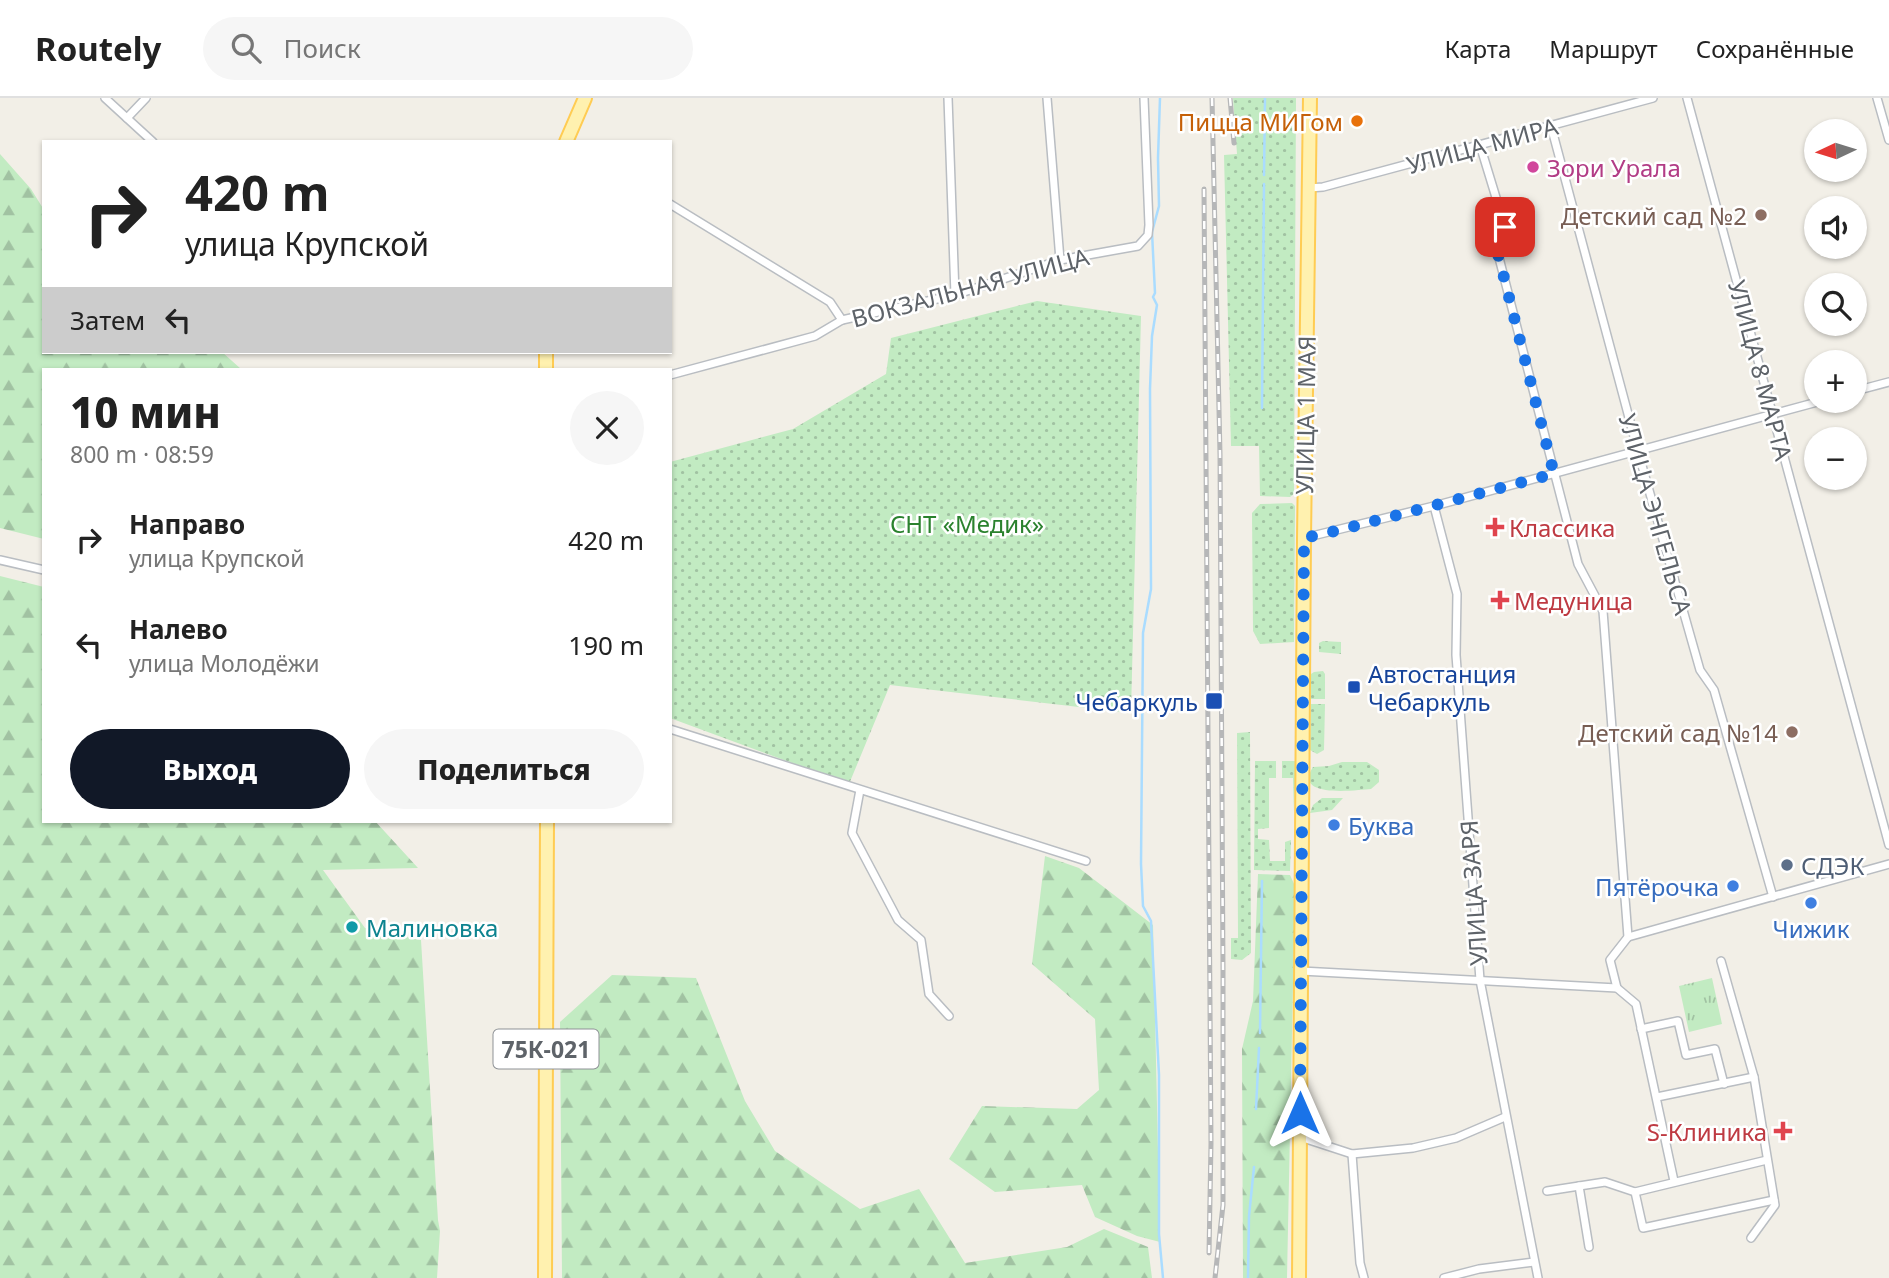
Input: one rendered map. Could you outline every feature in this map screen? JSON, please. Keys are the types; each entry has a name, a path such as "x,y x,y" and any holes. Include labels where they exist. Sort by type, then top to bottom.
{"main road":[{"path":"567,140 585,98"},
{"name":"УЛИЦА 1 МАЯ","path":"1299,1278 1310,98"},
{"name":"75К-021","path":"545,1278 547,823"}],"street":[{"path":"105,98 151,140"},
{"path":"127,118 146,98"},
{"path":"948,98 955,295"},
{"path":"1048,98 1060,260"},
{"name":"ВОКЗАЛЬНАЯ УЛИЦА","path":"672,374 815,336 842,320 955,295 1060,260 1138,246 1147,235 1149,225 1144,98"},
{"name":"УЛИЦА МИРА","path":"1310,188 1323,187 1653,98"},
{"name":"УЛИЦА 8 МАРТА","path":"1687,98 1889,845"},
{"path":"1877,98 1889,140"},
{"name":"УЛИЦА ЭНГЕЛЬСА","path":"1551,126 1700,670 1714,690 1773,897"},
{"path":"1480,145 1505,227 1499,237 1497,250 1554,474 1578,564 1603,611 1628,937"},
{"path":"672,205 830,302 842,320"},
{"path":"1867,388 1889,382"},
{"path":"1304,538 1434,506 1804,406"},
{"name":"УЛИЦА ЗАРЯ","path":"1434,506 1457,594 1457,655 1480,980 1538,1278"},
{"path":"0,560 42,570"},
{"path":"672,730 1086,861"},
{"path":"860,790 852,834 898,920 921,940 929,994 949,1016"},
{"path":"1674,1181 1636,1004 1617,988 1610,960 1628,937 1889,864"},
{"path":"1721,961 1754,1077 1775,1205 1751,1238"},
{"path":"1301,971 1617,988"},
{"path":"1642,1029 1678,1021 1686,1055 1716,1049 1724,1084"},
{"path":"1657,1097 1754,1077"},
{"path":"1300,1137 1352,1154 1413,1148 1456,1138 1505,1116"},
{"path":"1352,1154 1360,1263 1364,1278"},
{"path":"1547,1191 1605,1182 1635,1192 1767,1160"},
{"path":"1579,1186 1589,1247"},
{"path":"1635,1192 1643,1228 1774,1200"},
{"path":"1444,1278 1479,1269 1534,1262"}],"green space":[{"path":"1233,98 1296,98 1294,494 1290,497 1260,496 1259,446 1231,446 1224,155 1237,154"},
{"path":"0,154 31,189 42,207 42,354 224,354 240,368 42,368 42,538 0,528"},
{"name":"СНТ «Медик»","path":"1037,301 1141,316 1131,713 890,685 849,784 672,719 672,461 793,429 886,374 891,338"},
{"path":"1292,503 1295,506 1294,642 1260,644 1253,631 1252,513 1260,504"},
{"path":"0,576 42,586 42,823 377,823 418,868 323,870 365,928 421,940 440,1231 437,1278 0,1278"},
{"path":"1341,642 1341,654 1319,652 1319,643"},
{"path":"1323,671 1325,699 1311,699 1311,674"},
{"path":"1311,704 1325,704 1324,750 1317,754 1310,750"},
{"path":"1250,732 1251,953 1242,960 1231,959 1231,938 1238,938 1237,733"},
{"path":"1255,761 1276,761 1276,778 1269,778 1269,828 1258,829 1258,839 1269,840 1270,861 1285,861 1285,842 1291,840 1290,871 1254,870"},
{"path":"1282,761 1296,761 1294,813 1293,778 1282,778"},
{"path":"1342,762 1367,762 1379,770 1379,782 1371,789 1341,791 1318,788 1311,784 1309,777 1313,767"},
{"path":"1322,798 1343,798 1332,810 1310,813 1313,805"},
{"path":"1045,856 1079,868 1153,925 1160,1242 1137,1236 1095,1217 1082,1185 995,1192 949,1159 982,1106 1077,1109 1099,1090 1095,1019 1032,964"},
{"path":"1258,874 1290,875 1295,886 1287,1278 1243,1278 1242,1049 1253,1001"},
{"path":"612,975 696,978 745,1101 775,1151 860,1209 919,1189 965,1263 1067,1247 1104,1229 1148,1247 1152,1278 562,1278 560,1022"},
{"path":"1712,978 1722,1024 1689,1032 1679,986"}],"waterway":[{"path":"1160,98 1159,206 1152,232 1153,297 1157,305 1152,336 1150,389 1151,589 1143,633 1141,864 1143,906 1151,921 1159,1075 1159,1234 1163,1278"},
{"path":"1264,175 1265,98"},
{"path":"1262,408 1264,184"},
{"path":"1260,1033 1262,881"},
{"path":"1256,1109 1259,1048"},
{"path":"1248,1278 1249,1216 1254,1167"}],"railway":[{"path":"1212,98 1220,454 1223,969 1223,1205 1215,1278"},
{"path":"1230,98 1234,143"},
{"path":"1204,189 1211,1143 1209,1253"}],"place":[{"name":"Пицца МИГом","path":"1357,121"},
{"name":"Зори Урала","path":"1533,167"},
{"name":"Детский сад №2","path":"1761,215"},
{"name":"Классика","path":"1495,527"},
{"name":"Медуница","path":"1500,600"},
{"name":"Автостанция Чебаркуль","path":"1354,687"},
{"name":"Чебаркуль","path":"1214,701"},
{"name":"Детский сад №14","path":"1792,732"},
{"name":"Буква","path":"1334,825"},
{"name":"СДЭК","path":"1787,865"},
{"name":"Пятёрочка","path":"1733,886"},
{"name":"Чижик","path":"1811,903"},
{"name":"Малиновка","path":"352,927"},
{"name":"S-Клиника","path":"1783,1131"}],"route":[{"path":"1300,1113 1304,538 1554,474 1497,250 1499,237 1505,227"}]}
